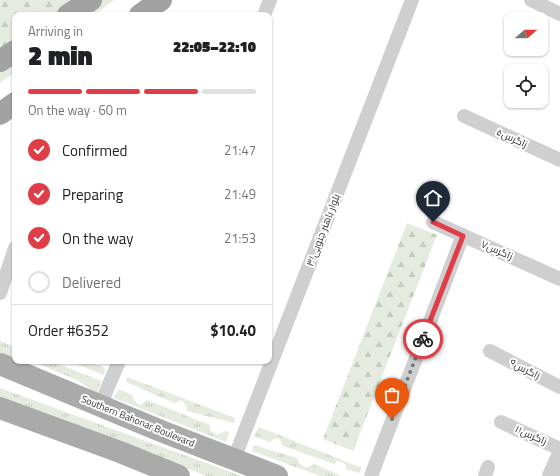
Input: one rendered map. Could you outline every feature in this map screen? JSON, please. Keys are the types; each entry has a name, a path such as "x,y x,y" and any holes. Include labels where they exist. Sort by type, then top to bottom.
{"highway":[{"path":"73,12 91,0"},
{"path":"144,12 161,0"},
{"path":"0,61 12,53"},
{"path":"0,114 12,105"}],"main road":[{"name":"Southern Bahonar Boulevard","path":"0,364 100,406 274,475"},
{"path":"0,379 111,422 274,475"},
{"path":"0,408 120,452 179,476"},
{"path":"0,422 44,439 154,476"}],"street":[{"path":"265,12 270,0"},
{"name":"بلوار باهنر جنوبی۳۱","path":"272,361 412,0"},
{"path":"531,0 560,14"},
{"name":"زاگرس۵","path":"464,116 560,160"},
{"name":"زاگرس۷","path":"433,222 560,279"},
{"path":"371,476 463,236"},
{"path":"0,293 12,257"},
{"name":"۹زاگرس","path":"490,352 560,387"},
{"path":"100,406 118,364"},
{"name":"بلوار باهنر جنوبی۳۱","path":"234,459 271,364"},
{"name":"زاگرس۱۱","path":"501,422 560,449"},
{"path":"551,476 560,456"}],"green space":[{"path":"0,0 114,0 98,12 12,12 12,74 0,83"},
{"path":"407,223 437,235 353,451 323,439"},
{"path":"0,341 12,346 12,359 0,356"},
{"path":"38,364 58,364 101,381 97,394 77,380"},
{"path":"76,364 94,364 105,368 104,375"},
{"path":"127,377 235,418 234,423 187,411 182,400 174,403 126,382"},
{"path":"0,388 242,476 207,476 0,397"},
{"path":"119,389 132,395 134,401 140,405 147,400 210,425 210,430 217,435 225,431 229,432 226,442 114,398"},
{"path":"259,427 362,468 359,473 346,469 346,465 342,462 337,461 334,464 283,446 280,439 275,438 270,442 254,436"},
{"path":"254,445 297,458 299,463 304,467 309,467 313,464 342,476 320,476 252,451"}],"way so far":[{"path":"392,419 423,339"}],"route":[{"path":"423,339 463,236 433,222"}]}
